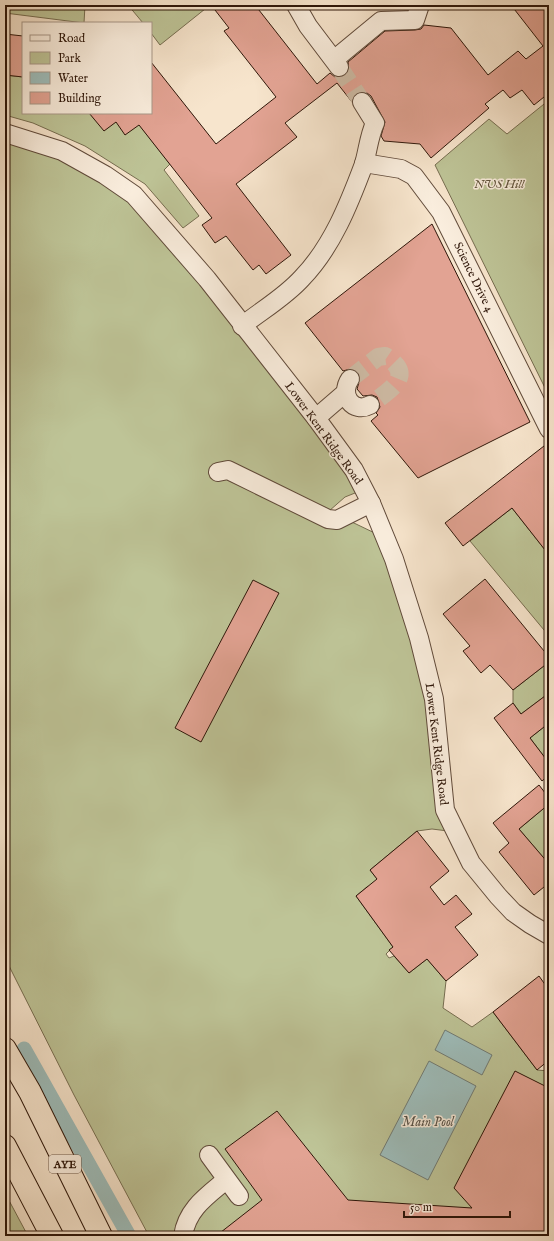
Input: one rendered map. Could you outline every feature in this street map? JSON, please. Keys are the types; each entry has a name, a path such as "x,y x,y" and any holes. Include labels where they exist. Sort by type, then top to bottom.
{"highway":[{"name":"AYE","path":"5,1049 30,1092 101,1236"},
{"path":"5,1146 52,1236"}],"street":[{"path":"296,5 308,26 337,63 381,21 415,20 420,5"},
{"path":"242,326 302,279 317,260 338,228 364,163 370,135 375,123 362,102"},
{"name":"Lower Kent Ridge Road","path":"5,133 62,151 105,175 134,195 206,279 316,418 354,470 372,503 407,596 419,638 434,699 445,810 471,863 498,896 513,912 530,924 549,934"},
{"name":"Science Drive 4","path":"364,163 401,169 414,176 437,206 549,429"},
{"path":"316,418 347,386 347,399 357,408 364,408 370,405"},
{"path":"218,472 228,470 328,519 337,520 372,503"},
{"path":"208,1155 239,1196"},
{"path":"183,1236 185,1224 191,1212 200,1202 226,1180"}],"green space":[{"path":"5,5 85,5 84,22 5,13"},
{"path":"128,5 210,5 160,45 152,34 152,22 142,22"},
{"path":"5,75 22,77 22,114 131,114 170,164 164,170 199,216 183,228 145,184 85,146 33,123 5,115"},
{"name":"NUS Hill","path":"549,100 549,396 435,165 489,119 507,134"},
{"path":"5,133 134,195 365,489 345,497 329,511 383,537 407,596 456,832 432,829 417,831 370,870 416,928 368,886 356,896 393,947 386,954 389,958 394,956 409,973 427,959 446,981 443,1008 472,1027 493,1012 537,1070 549,1071 549,1236 149,1236 74,1095 5,958"},
{"path":"512,508 549,555 549,636 470,541"},
{"path":"549,662 549,693 521,714 513,703 513,690"},
{"path":"549,723 549,763 530,738"},
{"path":"549,804 549,864 519,829"},
{"path":"5,1193 28,1236 5,1236"}],"water":[{"path":"445,1030 492,1055 482,1075 435,1050"},
{"name":"Main Pool","path":"429,1061 476,1086 428,1180 380,1155"}],"building":[{"path":"222,5 255,5 317,84 330,73 335,77 346,75 349,71 348,62 385,31 415,30 421,29 424,25 451,28 488,75 518,51 526,59 543,46 511,5 549,5 549,93 534,105 522,90 510,98 503,90 485,104 489,108 431,158 420,144 384,141 381,136 385,122 371,96 367,93 356,93 352,102 337,83 285,123 297,137 236,184 291,255 266,274 259,265 253,270 226,236 215,243 202,225 212,218 139,125 125,135 116,122 104,131 90,114 152,114 152,63 216,144 276,97 224,31 229,28 215,10"},
{"path":"5,34 22,36 22,77 5,75"},
{"path":"432,224 530,422 418,478 371,421 378,415 376,413 380,407 377,397 372,395 363,396 357,389 360,379 358,373 350,369 343,371 305,323"},
{"path":"544,446 549,452 549,555 512,508 463,546 445,523"},
{"path":"485,579 549,657 549,662 513,690 490,665 481,673 463,651 470,646 443,614"},
{"path":"253,580 279,593 201,742 175,728"},
{"path":"549,693 549,723 530,738 549,763 549,775 542,781 494,718 513,703 521,714"},
{"path":"539,785 549,798 549,804 519,829 549,864 549,883 534,895 499,852 509,843 493,823"},
{"path":"417,831 449,871 430,887 444,905 456,895 472,914 455,927 478,955 446,981 427,959 409,973 389,950 393,947 356,896 377,879 370,870"},
{"path":"539,976 549,990 549,1060 537,1070 493,1012"},
{"path":"515,1071 549,1088 549,1236 216,1236 262,1200 225,1149 277,1111 348,1200 472,1208 454,1188"}],"waterway":[{"path":"24,1049 129,1236"}],"tunnel":[{"path":"339,67 362,102"},
{"path":"350,379 378,357 385,356 394,363 399,370 397,382 385,394 370,405"}]}
